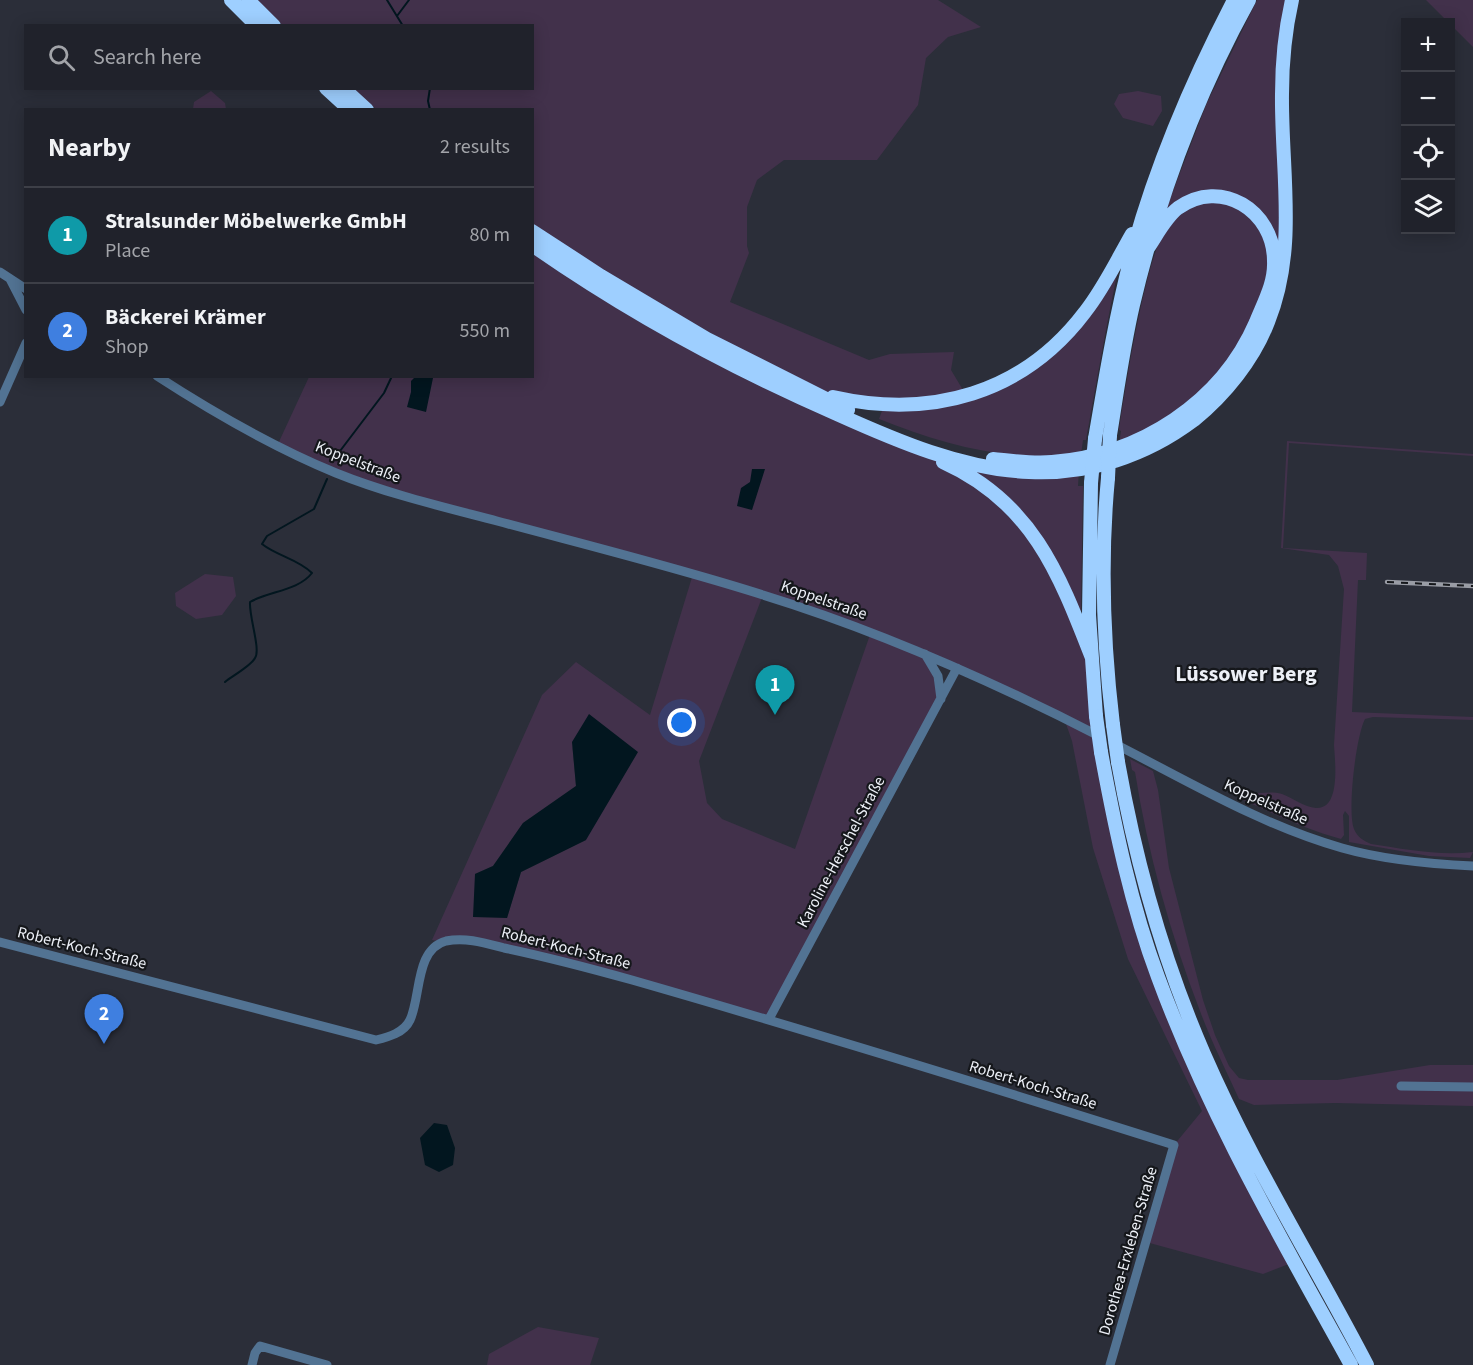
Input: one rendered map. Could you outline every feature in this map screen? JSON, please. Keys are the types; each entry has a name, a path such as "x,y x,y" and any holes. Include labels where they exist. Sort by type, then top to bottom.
{"highway":[{"path":"231,0 255,24"},
{"path":"248,0 272,24"},
{"path":"1234,0 1175,125 1134,246 1109,353 1095,439 1091,483 1089,558 1096,716 1120,849 1157,975 1177,1026 1227,1134 1351,1365"},
{"path":"1249,0 1213,70 1187,129 1148,248 1132,306 1110,435 1103,532 1105,658 1126,807 1145,887 1187,1012 1223,1095 1274,1197 1367,1365"},
{"path":"884,434 943,455 998,469 1049,472 1079,470 1099,466 1147,449 1181,429 1217,399 1248,360 1268,325 1281,280 1287,236 1282,95 1284,49 1292,0"},
{"path":"328,90 348,108"},
{"path":"345,90 365,108"},
{"path":"534,232 653,308 707,339 854,413 940,446 994,459 1050,463 1100,455 1125,447 1164,427 1196,404 1217,384 1247,342 1271,284 1273,273 1273,251 1267,229 1251,209 1227,198 1213,196 1200,198 1178,208 1168,218 1148,248"},
{"path":"813,392 860,403 885,406 926,404 974,393 1017,374 1050,350 1086,311 1108,278 1147,205"},
{"path":"534,247 620,302 701,348 810,402 884,434 964,473 998,498 1023,522 1048,556 1058,574 1092,658"}],"street":[{"path":"0,272 24,288"},
{"path":"10,279 24,306"},
{"path":"0,402 24,348"},
{"name":"Koppelstraße","path":"160,378 262,439 338,473 432,504 763,595 858,627 1024,698 1258,817 1299,834 1343,848 1391,859 1439,865 1473,866"},
{"path":"925,654 938,676 941,699"},
{"name":"Karoline-Herschel-Straße","path":"769,1019 957,668"},
{"name":"Robert-Koch-Straße","path":"0,942 376,1040 390,1036 410,1021 424,960 432,950 443,942 463,939 576,964 769,1019 1174,1145"},
{"path":"1401,1086 1473,1087"},
{"name":"Dorothea-Erxleben-Straße","path":"1110,1365 1174,1145"},
{"path":"252,1365 255,1353 260,1346 327,1365"}],"shaded area":[{"path":"256,0 938,0 981,27 948,37 926,58 918,105 877,160 784,160 757,180 747,207 749,253 730,302 869,360 890,354 954,352 951,370 966,395 926,404 813,392 534,232 534,108 375,108 353,90 534,90 534,24 281,24"},
{"path":"1257,0 1288,0 1283,235 1243,362 1139,443 1244,353 1276,242 1233,195 1165,212 1206,105"},
{"path":"1426,0 1473,0 1473,47 1455,29 1455,18 1444,18"},
{"path":"211,91 225,103 226,108 193,108 194,102"},
{"path":"1138,91 1161,96 1162,111 1153,126 1123,118 1114,104 1119,94"},
{"path":"1200,200 1238,204 1269,241 1267,286 1233,357 1178,414 1119,444 1121,431 1119,430 1138,318 1154,255 1163,231 1173,217"},
{"path":"534,246 948,464 1023,522 1092,658 1101,752 1157,975 1294,1262 1263,1274 1146,1242 1174,1145 1202,1111 1128,959 1093,848 1072,741 1064,718 927,655 938,676 941,699 769,1019 463,939 443,942 432,940 542,695 576,662 650,715 693,574 407,496 277,446 309,378 534,378","holes":["763,595 871,632 795,849 722,819 707,803 699,761","572,742 586,840 521,872 507,918 475,874 493,866 523,823 576,786"]},
{"path":"1120,261 1086,440 1083,440 1081,455 1029,456 978,450 928,437 879,419 883,408 918,408 1034,365"},
{"path":"1287,441 1473,454 1473,456 1289,443 1283,548 1367,553 1366,580 1358,580 1352,712 1473,717 1473,720 1373,717 1365,719 1358,741 1354,774 1352,820 1355,832 1371,844 1434,853 1473,852 1470,858 1429,856 1349,842 1349,816 1345,811 1343,815 1344,835 1341,839 1278,816 1241,799 1240,793 1267,792 1286,796 1307,806 1324,807 1330,801 1335,783 1334,745 1344,589 1338,566 1329,555 1281,548"},
{"path":"961,463 1079,471 1078,486 1083,486 1081,611 1078,612 1063,576"},
{"path":"205,574 233,577 236,596 222,615 196,619 176,606 175,593"},
{"path":"1130,759 1153,771 1158,790 1169,868 1203,1000 1229,1066 1239,1078 1248,1080 1337,1080 1430,1065 1473,1065 1473,1106 1335,1103 1254,1105 1239,1099 1204,1022 1179,952 1153,863 1135,772 1132,770"},
{"path":"538,1327 599,1338 590,1365 487,1365 489,1354"}],"water":[{"path":"414,378 433,378 426,412 407,407 411,381"},
{"path":"752,469 765,469 752,510 737,506 741,488 750,482"},
{"path":"589,714 638,752 586,840 521,872 507,918 473,917 475,874 493,866 523,823 576,786 572,742"},
{"path":"434,1123 447,1125 455,1148 453,1165 439,1172 425,1165 420,1138"}],"waterway":[{"path":"387,0 402,24"},
{"path":"397,16 409,0"},
{"path":"430,90 430,108"},
{"path":"337,455 384,393 391,378"},
{"path":"225,682 255,658 256,641 250,602 299,584 312,573 262,544 267,536 314,509 327,479"}],"railway":[{"path":"1387,582 1473,586"}],"place":[{"name":"Stralsunder Möbelwerke GmbH","path":"775,715"},
{"name":"Bäckerei Krämer","path":"104,1044"}],"district":[{"name":"Lüssower Berg","path":"1246,674"}]}
